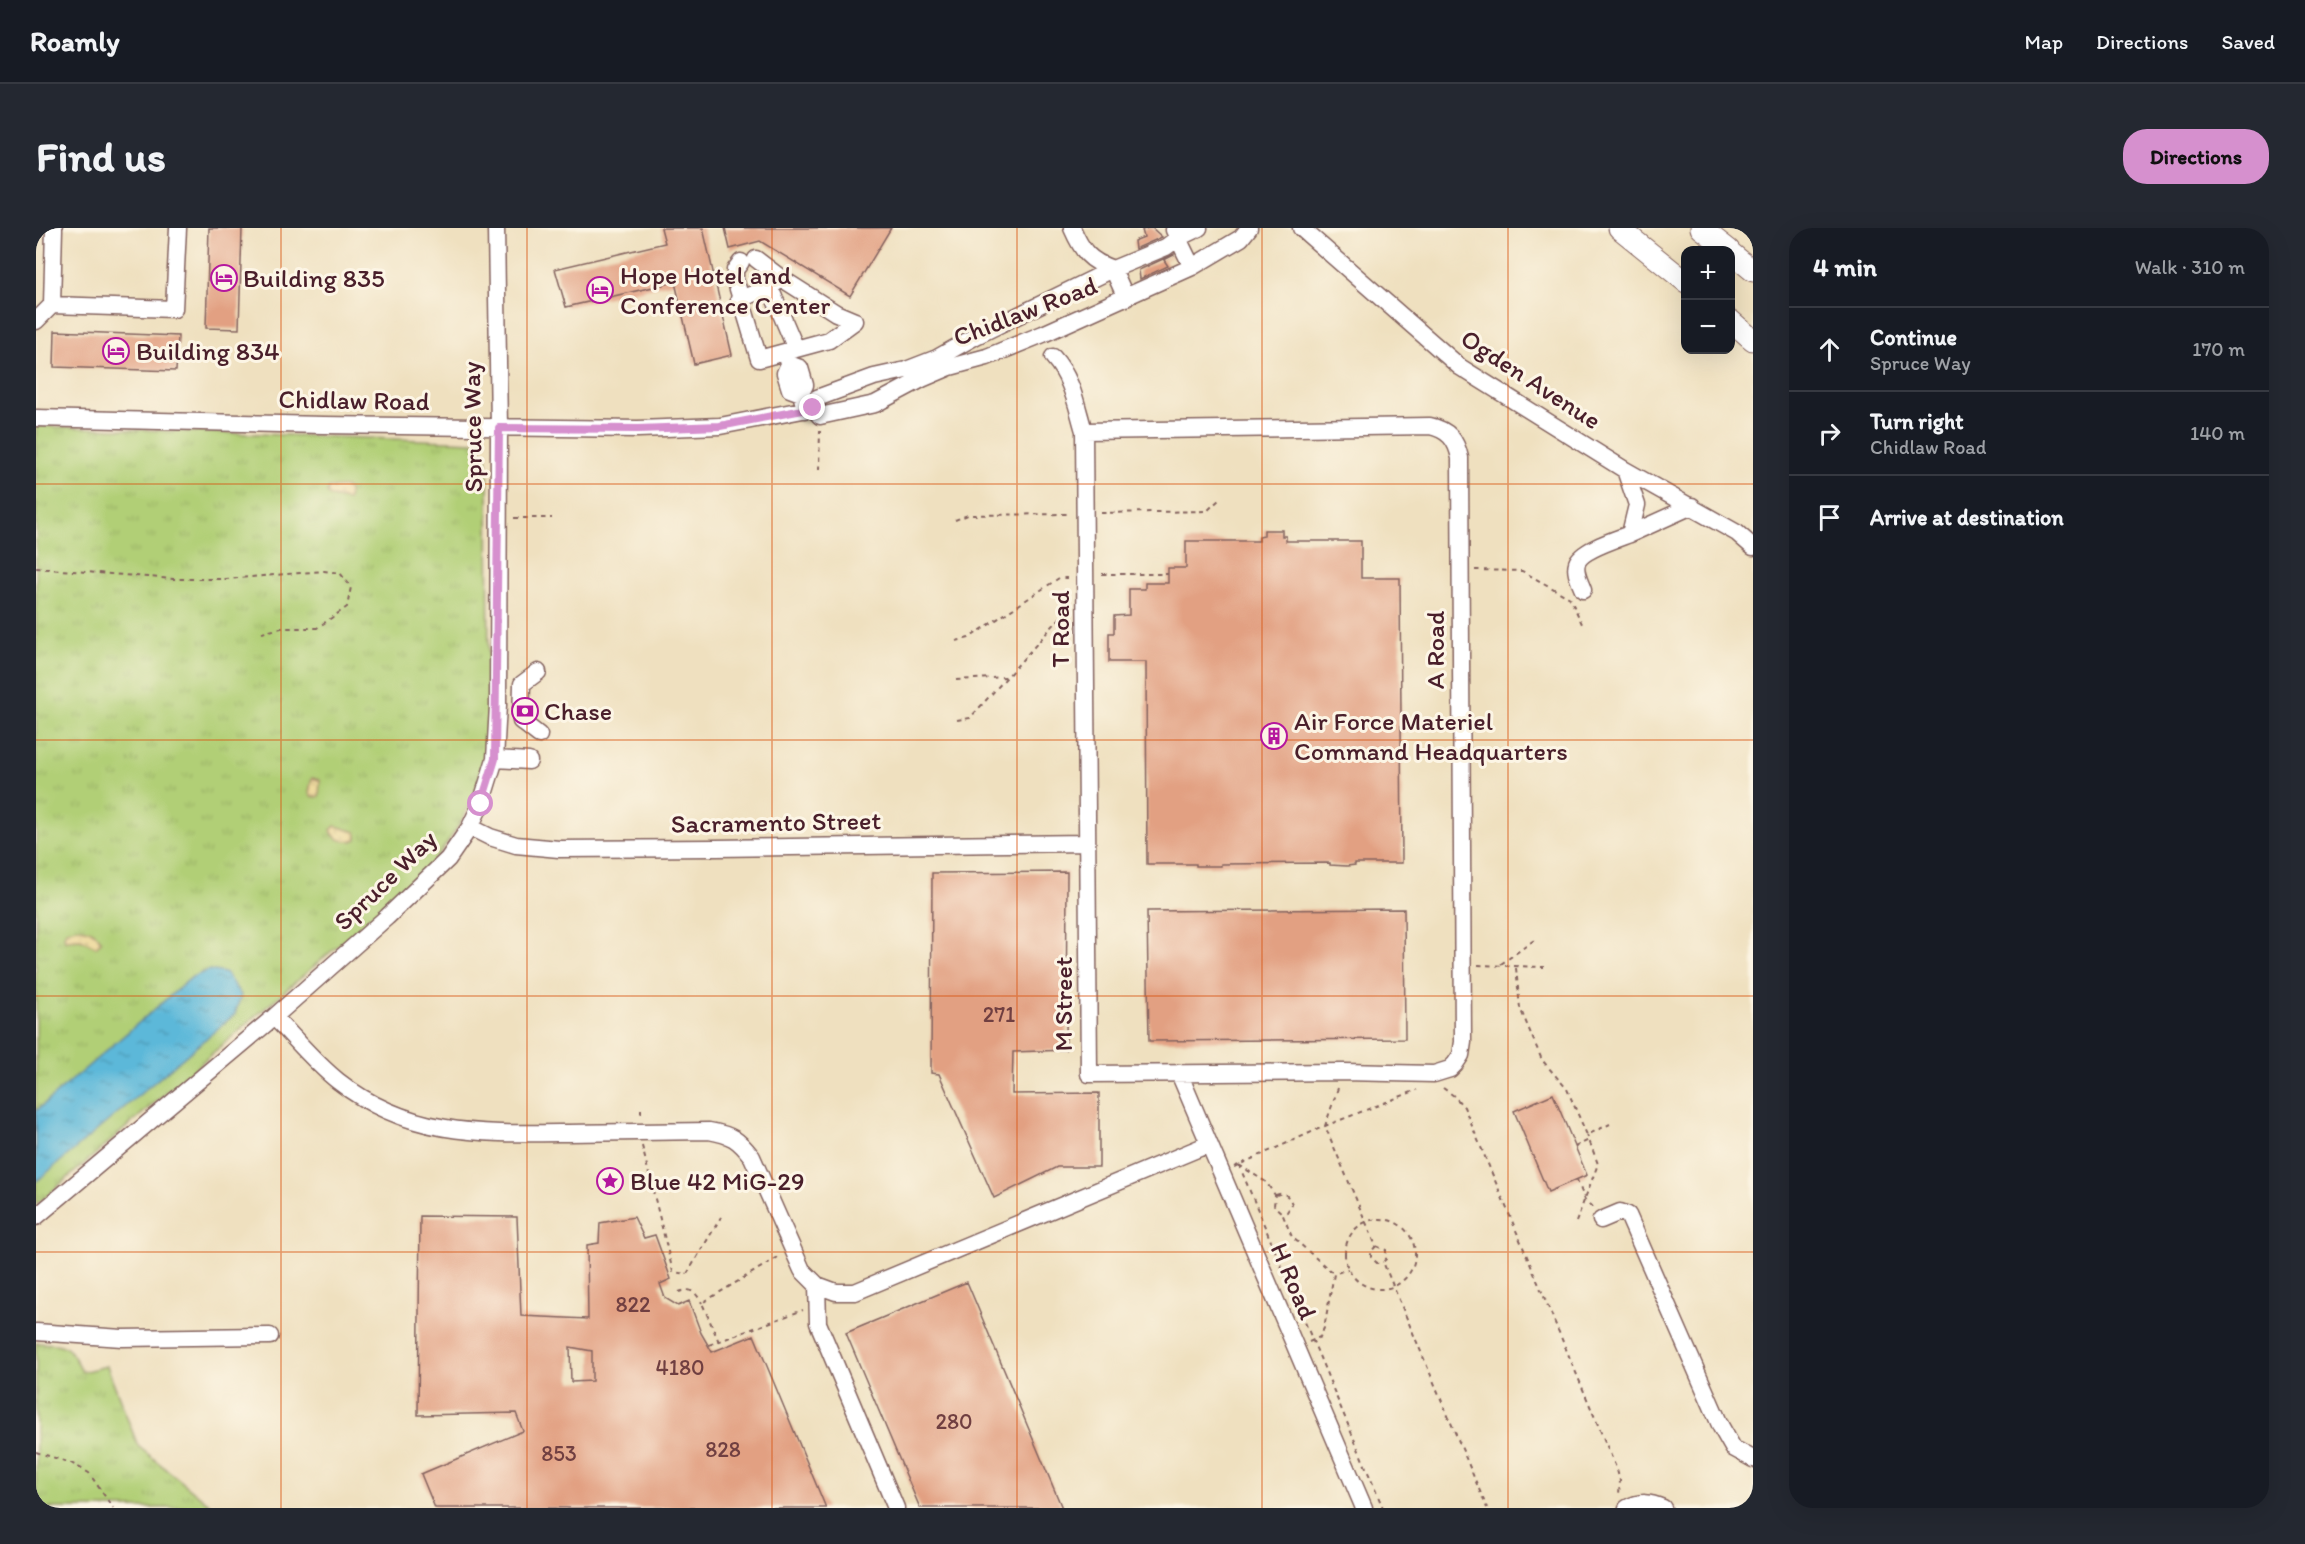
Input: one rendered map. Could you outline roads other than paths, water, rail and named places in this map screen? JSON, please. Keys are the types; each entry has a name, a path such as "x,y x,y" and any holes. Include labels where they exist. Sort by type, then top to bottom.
{"main road":[{"path":"1618,228 1681,278"},
{"path":"1701,228 1724,246"},
{"path":"1735,255 1753,271"},
{"path":"1735,324 1753,340"}],"street":[{"path":"36,321 52,305 54,228"},
{"path":"52,305 174,309 178,228"},
{"name":"Spruce Way","path":"36,1217 274,1017 448,860 470,827 487,788 495,759 499,518 496,228"},
{"path":"1072,228 1084,252 1096,263 1113,269 1126,298"},
{"path":"1192,267 1176,233 1198,228"},
{"name":"Chidlaw Road","path":"806,404 820,416 875,404 921,379 950,367 987,357 1043,334 1192,267 1241,238 1249,228"},
{"name":"Ogden Avenue","path":"1301,228 1460,367 1625,470 1737,533 1753,547"},
{"name":"Chidlaw Road","path":"36,418 323,426 499,428 720,426 806,404 874,377 906,370 937,358 976,336 1113,269 1129,255 1176,233"},
{"path":"748,261 776,283 855,321 829,340 790,355 759,359 739,299 735,270 748,261"},
{"path":"739,299 776,283"},
{"path":"776,283 790,355 785,373 790,389 806,404"},
{"path":"1031,309 1053,357 1055,371 1082,423"},
{"name":"A Road","path":"1082,423 1430,426 1443,429 1451,436 1458,446 1460,458 1463,1042 1461,1055 1450,1069 1434,1074 1179,1073"},
{"name":"T Road","path":"1082,423 1087,843"},
{"path":"1625,470 1637,505 1630,534"},
{"path":"1583,590 1576,574 1576,564 1582,554 1692,506"},
{"path":"538,672 522,684 522,721 539,735"},
{"path":"495,759 529,761"},
{"name":"Sacramento Street","path":"470,827 490,837 516,845 559,849 1087,843"},
{"name":"M Street","path":"1087,843 1089,1074 1179,1073"},
{"path":"274,1017 337,1081 369,1102 407,1120 451,1130 500,1133 709,1131 729,1134 742,1144 752,1157 802,1270 817,1286 836,1292 855,1292 1209,1144"},
{"name":"H Road","path":"1179,1073 1364,1508"},
{"path":"1599,1216 1620,1212 1628,1215 1721,1427 1733,1448 1753,1459"},
{"path":"817,1286 818,1323 896,1508"},
{"path":"36,1332 122,1338 270,1336"},
{"path":"1622,1504 1651,1503 1663,1508"}],"water":[{"path":"209,970 225,973 241,995 235,1014 36,1182 36,1111 192,977"}],"place":[{"name":"Building 835","path":"224,278"},
{"name":"Hope Hotel and Conference Center","path":"600,290"},
{"name":"Building 834","path":"116,351"},
{"name":"Chase","path":"525,711"},
{"name":"Air Force Materiel Command Headquarters","path":"1274,736"},
{"name":"Blue 42 MiG-29","path":"610,1181"}]}
